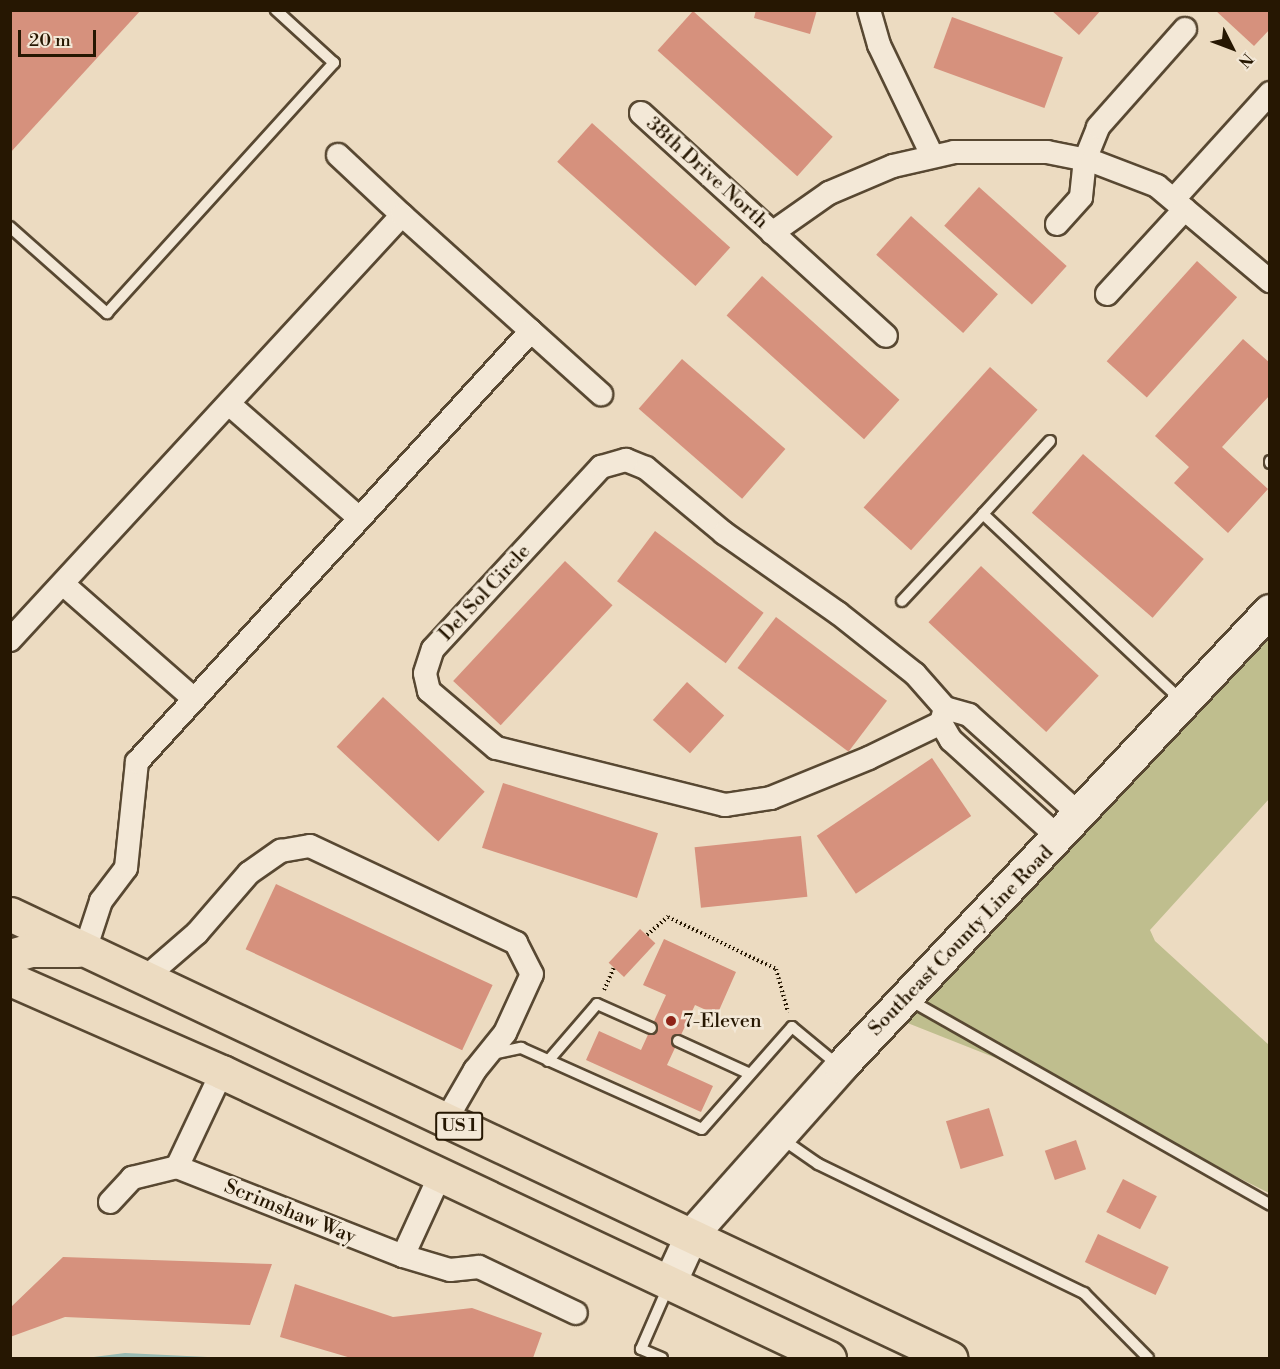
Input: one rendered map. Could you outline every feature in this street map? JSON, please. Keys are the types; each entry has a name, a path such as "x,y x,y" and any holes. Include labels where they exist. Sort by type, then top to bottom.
{"main road":[{"name":"US 1","path":"10,914 950,1359"},
{"path":"12,977 31,950 85,950"},
{"name":"US 1","path":"12,977 222,1072 670,1283 813,1355"}],"street":[{"path":"869,10 879,45 932,155"},
{"path":"1057,224 1081,197 1085,160 1098,126 1185,29"},
{"path":"1107,294 1269,93"},
{"name":"38th Drive North","path":"641,113 886,336"},
{"name":"38th Drive North","path":"772,233 829,193 871,173 932,155 1001,149 1085,160 1136,176 1180,204 1269,280"},
{"path":"338,155 601,394"},
{"path":"10,640 402,215"},
{"path":"85,950 101,901 126,868 137,762 531,331"},
{"path":"229,404 358,518"},
{"name":"Del Sol Circle","path":"1060,839 951,740 943,716 915,674 838,613 724,533 646,468 626,460 600,467 433,649 425,673 429,691 496,748 725,805 771,798 870,758 943,716 969,715 1081,816"},
{"path":"63,584 194,699"},
{"name":"Southeast County Line Road","path":"670,1283 692,1235 841,1067 905,997 1060,839 1185,703 1265,624"},
{"path":"979,766 999,742"},
{"path":"145,978 206,923 249,873 281,851 310,846 516,943 532,974 505,1033 488,1054 446,1120"},
{"path":"110,1202 132,1178 177,1167 222,1072"},
{"name":"Scrimshaw Way","path":"177,1167 404,1256 450,1270 479,1267 576,1313"},
{"path":"404,1256 440,1175"}],"lane":[{"path":"10,227 107,313 334,63 276,10"},
{"path":"902,601 1050,441"},
{"path":"983,514 1185,703"},
{"path":"905,997 1269,1205"},
{"path":"548,1061 597,1004 651,1028"},
{"path":"488,1054 520,1048 702,1129 792,1027 841,1067"},
{"path":"678,1041 750,1074"},
{"path":"779,1137 818,1164 1084,1293 1148,1359"},
{"path":"662,1359 638,1354 670,1283"}],"path":[{"path":"647,935 668,917 776,969 792,1027"}],"shaded area":[{"path":"1269,634 1269,799 1150,930 1155,941 1269,1045 1269,1193 1011,1064 905,1022"}],"water":[{"path":"125,1353 228,1358 86,1358"}],"building":[{"path":"10,10 141,10 10,153"},
{"path":"756,10 817,10 810,34 754,18"},
{"path":"1051,10 1101,10 1079,35"},
{"path":"1215,10 1270,10 1270,29 1254,46"},
{"path":"693,11 833,137 797,176 658,50"},
{"path":"952,17 1063,57 1044,108 934,68"},
{"path":"592,123 730,247 695,286 557,162"},
{"path":"979,187 1067,266 1032,305 944,226"},
{"path":"911,216 998,294 963,333 876,255"},
{"path":"1197,261 1237,297 1147,397 1107,361"},
{"path":"762,276 899,400 864,439 727,315"},
{"path":"1243,339 1270,363 1270,395 1222,447 1268,489 1228,533 1174,483 1189,467 1155,436"},
{"path":"682,359 785,449 742,499 639,409"},
{"path":"990,367 1038,410 911,550 864,507"},
{"path":"1083,454 1204,559 1153,618 1032,513"},
{"path":"655,531 764,613 726,663 617,581"},
{"path":"565,561 613,605 501,725 453,681"},
{"path":"981,566 1099,676 1046,732 928,622"},
{"path":"776,617 887,701 848,752 737,668"},
{"path":"687,682 724,715 690,753 653,720"},
{"path":"383,697 485,792 438,842 337,747"},
{"path":"932,758 971,816 856,894 817,836"},
{"path":"503,783 658,833 637,898 482,848"},
{"path":"801,836 807,897 701,908 695,847"},
{"path":"276,884 493,985 462,1050 246,949"},
{"path":"640,929 655,943 624,977 609,963"},
{"name":"7-Eleven","path":"664,939 736,972 717,1015 695,1005 667,1065 713,1086 701,1112 586,1060 599,1031 641,1050 666,995 643,985"},
{"path":"989,1108 1004,1156 961,1169 946,1121"},
{"path":"1076,1140 1086,1169 1055,1180 1045,1151"},
{"path":"1123,1179 1157,1196 1140,1229 1106,1212"},
{"path":"1098,1234 1169,1267 1156,1295 1085,1262"},
{"path":"63,1257 272,1264 250,1325 65,1317 10,1337 10,1308"},
{"path":"295,1284 393,1317 472,1308 542,1333 533,1358 351,1358 280,1337"}],"place":[{"name":"7-Eleven","path":"671,1021"}]}
